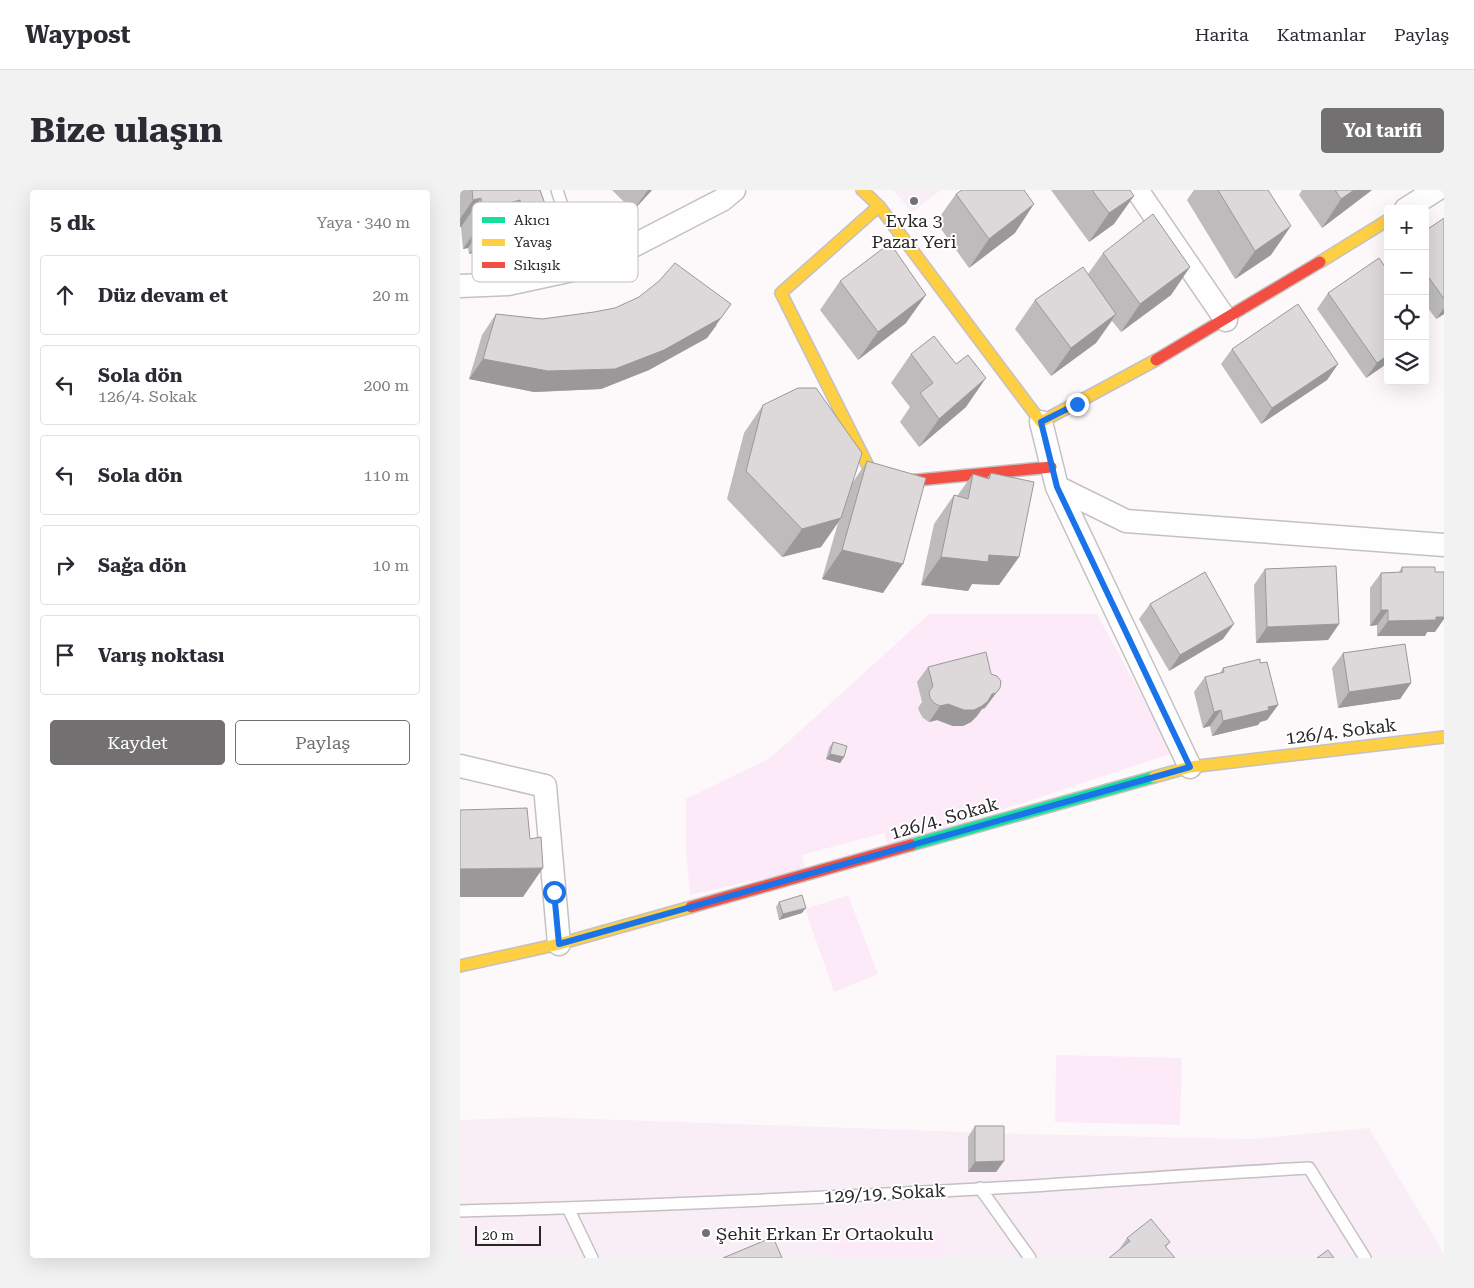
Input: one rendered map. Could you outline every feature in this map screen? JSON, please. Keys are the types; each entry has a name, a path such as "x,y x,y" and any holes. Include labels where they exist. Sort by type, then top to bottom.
{"street":[{"path":"638,244 722,200 734,190"},
{"path":"862,190 879,206 1041,422 1054,477 1190,767"},
{"path":"1137,190 1226,320"},
{"path":"1412,205 1436,190"},
{"path":"879,206 781,293 877,484 1054,477 1126,521 1444,545"},
{"path":"1041,422 1077,404 1226,320 1384,222"},
{"path":"460,286 517,282"},
{"name":"126/4. Sokak","path":"460,966 559,944 1190,767 1444,736"},
{"path":"460,766 545,786 559,944"}],"lane":[{"path":"557,190 561,202"},
{"name":"129/19. Sokak","path":"460,1211 568,1208 980,1188 1310,1168 1365,1258"},
{"path":"980,1188 1030,1258"},
{"path":"568,1208 592,1258"}],"shaded area":[{"name":"Evka 3 Pazar Yeri","path":"893,190 941,190 912,212"},
{"path":"929,614 1097,614 1173,753 889,847 884,833 802,855 805,869 690,895 686,850 686,799 770,758"},
{"path":"848,895 878,974 834,992 805,909"},
{"path":"1056,1055 1182,1058 1180,1125 1055,1122"},
{"path":"538,1117 1022,1134 1252,1139 1369,1128 1444,1253 1444,1258 460,1258 460,1120"},
{"path":"943,1229 947,1258 830,1258 828,1244"}],"building":[{"path":"472,190 540,190 544,202 520,202 520,200 513,202 481,202 481,198 473,200"},
{"path":"962,190 1024,190 1034,204 989,239 956,194"},
{"path":"1092,190 1130,190 1134,196 1109,213"},
{"path":"1218,190 1268,190 1291,226 1255,251"},
{"path":"1335,190 1354,190 1341,199"},
{"path":"1153,214 1190,267 1140,304 1103,253"},
{"path":"1444,218 1444,299 1429,278 1429,228"},
{"path":"890,243 926,295 878,332 840,281"},
{"path":"1379,258 1384,265 1384,358 1377,363 1328,293"},
{"path":"675,263 731,304 721,318 664,350 615,369 548,371 483,359 496,314 542,319 615,308 639,297 659,281"},
{"path":"1083,267 1116,314 1071,348 1035,300"},
{"path":"1298,304 1338,364 1272,408 1232,349"},
{"path":"934,336 956,364 968,355 986,378 939,419 920,393 933,383 911,354"},
{"path":"798,388 816,388 862,453 841,518 802,529 746,471 763,405"},
{"path":"867,461 926,478 903,564 842,550"},
{"path":"991,473 1034,482 1019,557 989,555 988,562 941,557 954,495 968,499 973,474 989,479"},
{"path":"1336,566 1339,624 1267,627 1265,569"},
{"path":"1402,567 1435,567 1435,572 1444,572 1444,617 1436,617 1436,620 1388,621 1388,610 1381,610 1381,573 1402,572"},
{"path":"1205,572 1234,624 1180,655 1150,604"},
{"path":"1405,644 1411,683 1349,692 1343,653"},
{"path":"986,652 991,674 997,676 1001,681 1000,688 996,693 992,694 988,701 974,710 964,710 948,704 940,706 934,703 930,698 929,692 933,686 928,667"},
{"path":"1260,659 1260,663 1267,662 1278,705 1268,707 1269,710 1223,721 1221,710 1214,712 1205,677 1224,672 1223,668"},
{"path":"833,742 847,746 844,757 830,754"},
{"path":"527,808 530,839 541,837 543,868 460,869 460,810"},
{"path":"802,895 806,908 783,914 779,902"},
{"path":"975,1126 1004,1126 1004,1161 975,1162"},
{"path":"1151,1219 1170,1242 1165,1246 1175,1258 1109,1258 1130,1241 1127,1238"},
{"path":"773,1237 782,1258 723,1258"},
{"path":"1328,1250 1334,1258 1317,1258"}],"traffic: fast":[{"path":"911,845 1154,777"}],"traffic: slow":[{"path":"862,190 879,206 1041,422 1156,360"},
{"path":"872,474 781,293 879,206"},
{"path":"1320,262 1384,222"},
{"path":"1154,777 1190,767 1444,737"},
{"path":"460,966 559,944 691,907"}],"traffic: jam":[{"path":"1156,360 1320,262"},
{"path":"872,474 877,484 1051,467"},
{"path":"691,907 911,845"}],"place":[{"name":"Evka 3 Pazar Yeri","path":"914,201"},
{"name":"Şehit Erkan Er Ortaokulu","path":"706,1233"}],"route":[{"path":"554,892 559,944 1190,767 1057,487 1041,422 1077,404"}]}
